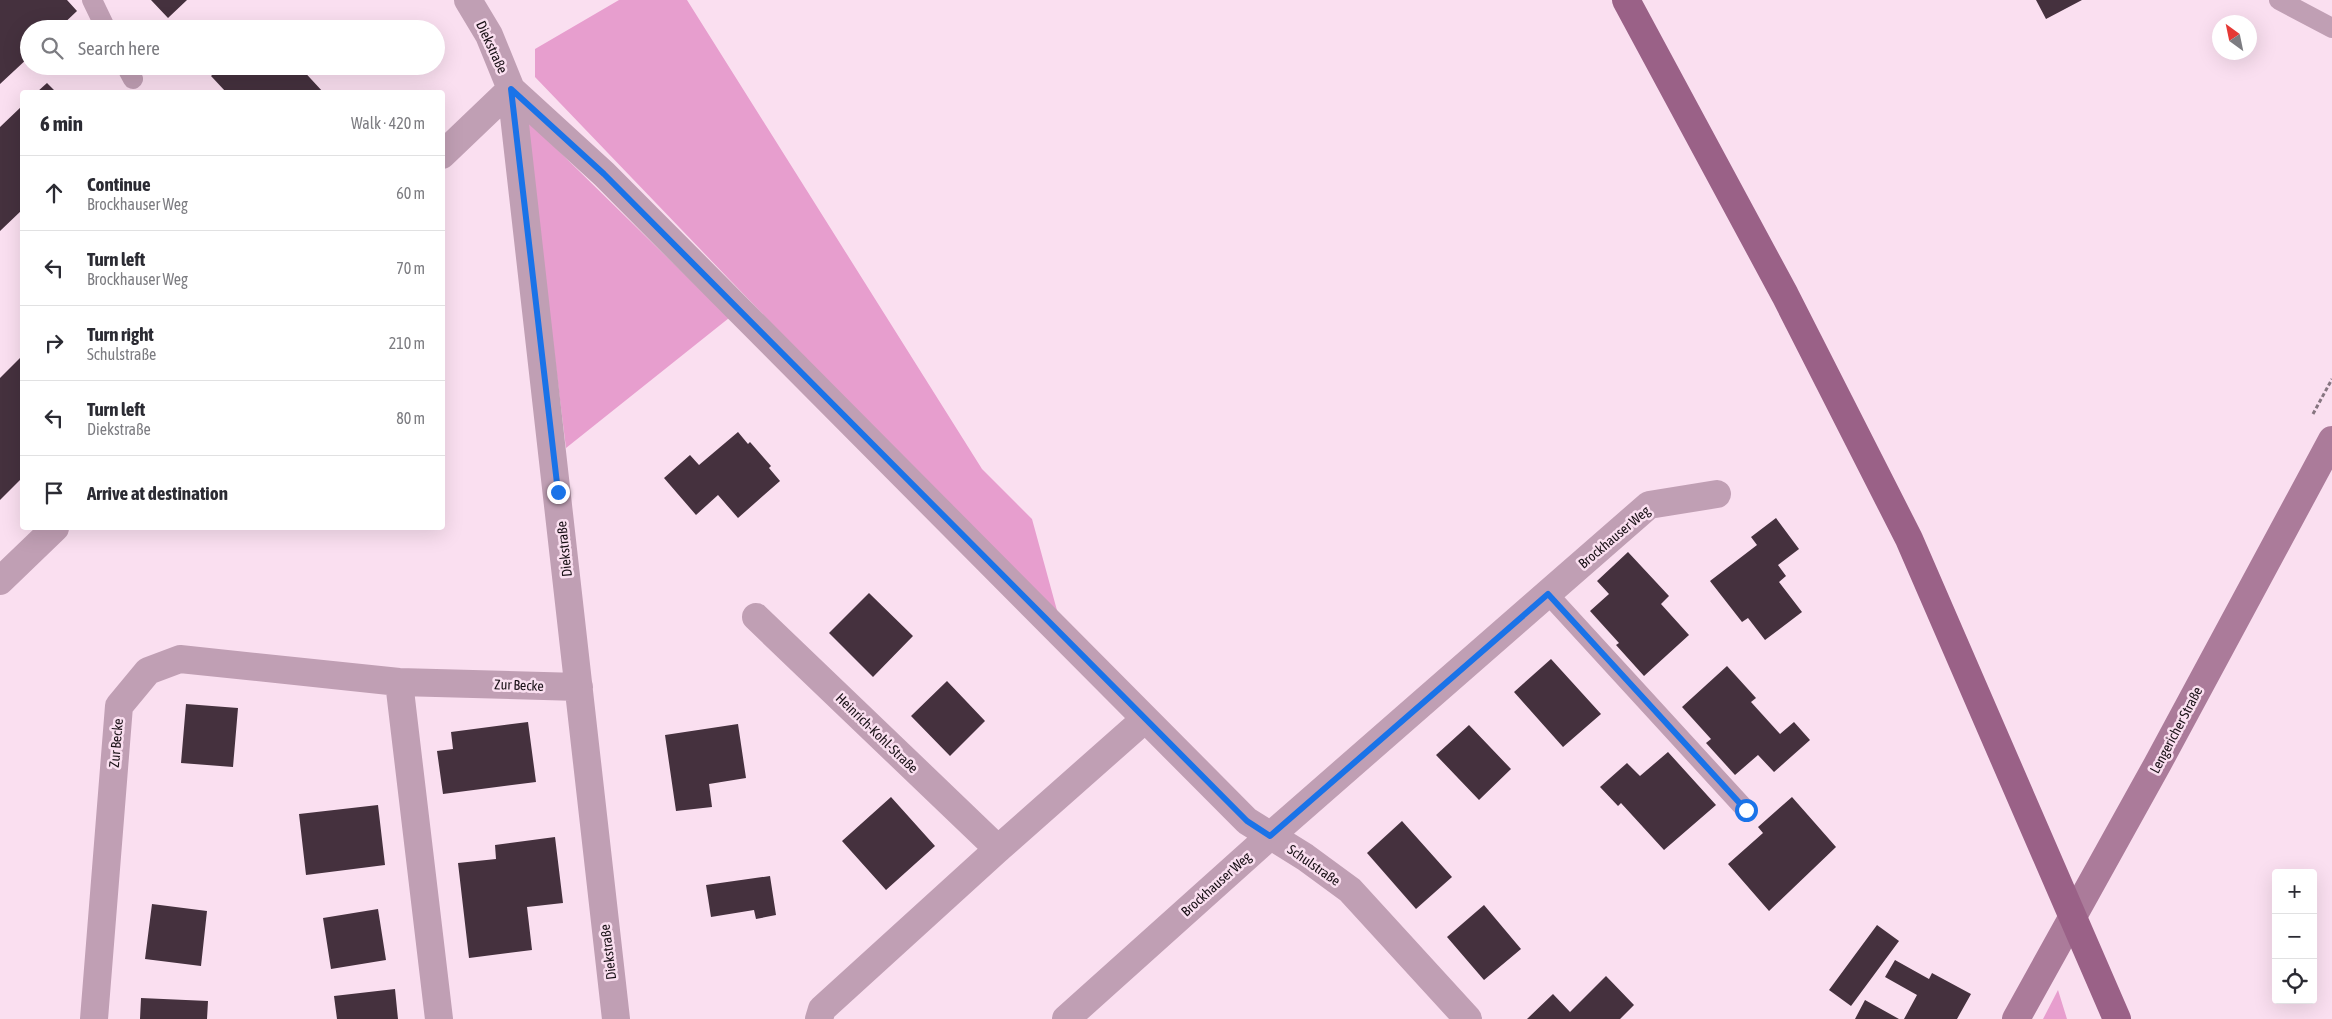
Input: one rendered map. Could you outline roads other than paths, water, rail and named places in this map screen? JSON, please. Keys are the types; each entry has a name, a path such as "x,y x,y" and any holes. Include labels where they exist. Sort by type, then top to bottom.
{"main road":[{"path":"1626,0 1785,295 1909,539 2116,1019"},
{"name":"Lengericher Straße","path":"2016,1019 2157,766 2332,440"}],"street":[{"name":"Diekstraße","path":"468,0 489,35 511,89 616,1019"},
{"path":"445,152 511,89"},
{"name":"Schulstraße","path":"511,89 604,174 1247,821 1305,857 1350,890 1468,1019"},
{"name":"Brockhauser Weg","path":"1066,1019 1270,836 1648,505 1717,494"},
{"path":"0,581 53,530"},
{"name":"Heinrich-Kohl-Straße","path":"756,617 998,849"},
{"name":"Zur Becke","path":"94,1019 119,706 148,671 180,659 399,682 579,687"},
{"path":"399,682 439,1019"},
{"path":"819,1019 822,1009 998,849 1146,719"}],"lane":[{"path":"92,0 102,20"},
{"path":"2279,0 2332,28"},
{"path":"1548,594 1746,810"}]}
